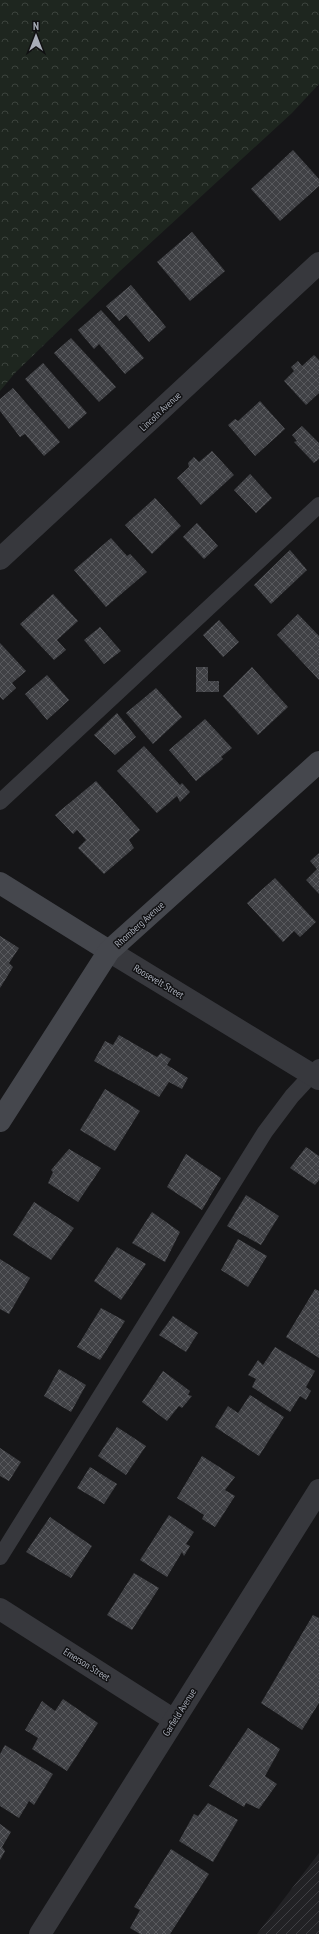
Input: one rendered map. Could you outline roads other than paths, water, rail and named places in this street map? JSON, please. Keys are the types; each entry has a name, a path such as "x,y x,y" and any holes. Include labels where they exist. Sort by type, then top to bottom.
{"street":[{"name":"Lincoln Avenue","path":"0,559 319,263"},
{"name":"Rhomberg Avenue","path":"0,1121 109,950 319,762"},
{"name":"Roosevelt Street","path":"0,883 109,950 317,1073"},
{"name":"Garfield Avenue","path":"40,1934 319,1490"},
{"name":"Emerson Street","path":"0,1609 174,1720"}],"lane":[{"path":"0,802 319,505"},
{"path":"0,1557 265,1132 292,1096 317,1073"}]}
